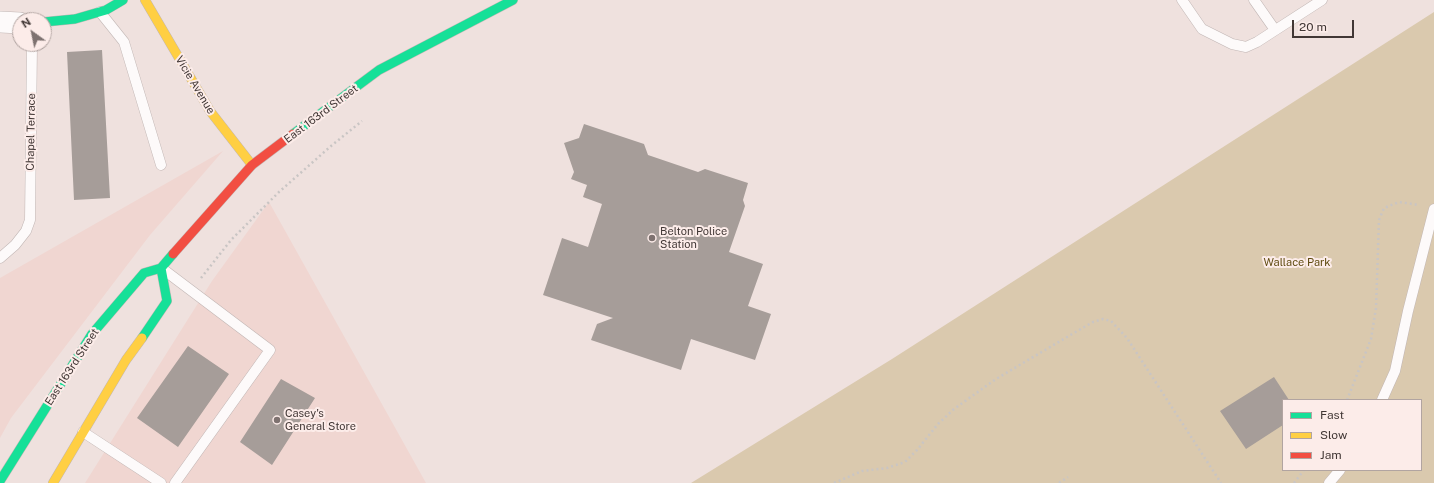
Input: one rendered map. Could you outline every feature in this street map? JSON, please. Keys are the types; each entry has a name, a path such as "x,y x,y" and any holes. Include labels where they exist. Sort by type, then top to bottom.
{"street":[{"path":"52,21 75,19 100,12 123,0"},
{"name":"Vicie Avenue","path":"145,0 210,111 252,165"},
{"name":"East 163rd Street","path":"0,481 92,334 144,273 161,268 252,165 379,70 513,0"},
{"path":"0,22 12,23"},
{"path":"53,483 126,360 167,301 161,268"}],"lane":[{"path":"1182,0 1202,29 1232,44 1246,47 1257,42 1322,0"},
{"path":"1254,0 1275,30"},
{"path":"100,12 124,42 161,165"},
{"name":"Chapel Terrace","path":"0,258 15,245 26,231 30,220 32,52"},
{"path":"1382,399 1395,371 1433,210"},
{"path":"161,268 270,350 175,483"},
{"path":"83,432 161,483"},
{"path":"1329,483 1339,471"}],"path":[{"path":"1346,399 1371,339 1376,308 1379,220 1384,208 1398,202 1415,204 1433,210"},
{"path":"834,483 862,472 888,468 905,462 938,424 954,409 996,379 1066,336 1093,322 1103,319 1111,321 1127,338 1220,483"},
{"path":"1294,483 1303,471"},
{"path":"1059,483 1068,477"}],"shaded area":[{"path":"223,151 150,235 11,418 0,438 0,278"},
{"path":"269,202 426,483 85,483 212,281"}],"green space":[{"name":"Wallace Park","path":"1434,12 1434,483 691,483 892,359"}],"building":[{"path":"102,50 110,198 74,200 67,52"},
{"path":"584,124 644,144 648,155 698,172 705,169 748,183 743,200 745,206 729,252 763,264 748,306 771,314 755,360 691,339 681,370 591,340 597,324 613,318 543,295 562,238 588,247 602,204 583,197 587,185 571,179 574,172 564,143 579,138"},
{"path":"188,346 229,374 178,447 137,418"},
{"path":"1274,377 1288,399 1282,399 1282,426 1246,449 1220,411"},
{"name":"Casey's General Store","path":"281,379 315,398 272,465 240,442"}],"traffic: fast":[{"path":"52,21 75,19 106,10 123,0"},
{"path":"293,134 379,70 513,0"},
{"path":"0,481 92,334 144,273 161,268 173,254"},
{"path":"142,338 167,301 161,268"}],"traffic: slow":[{"path":"145,0 210,111 252,165"},
{"path":"53,483 126,360 142,338"}],"traffic: jam":[{"path":"173,254 252,165 293,134"}],"place":[{"name":"Belton Police Station","path":"652,238"},
{"name":"Casey's General Store","path":"277,420"}]}
